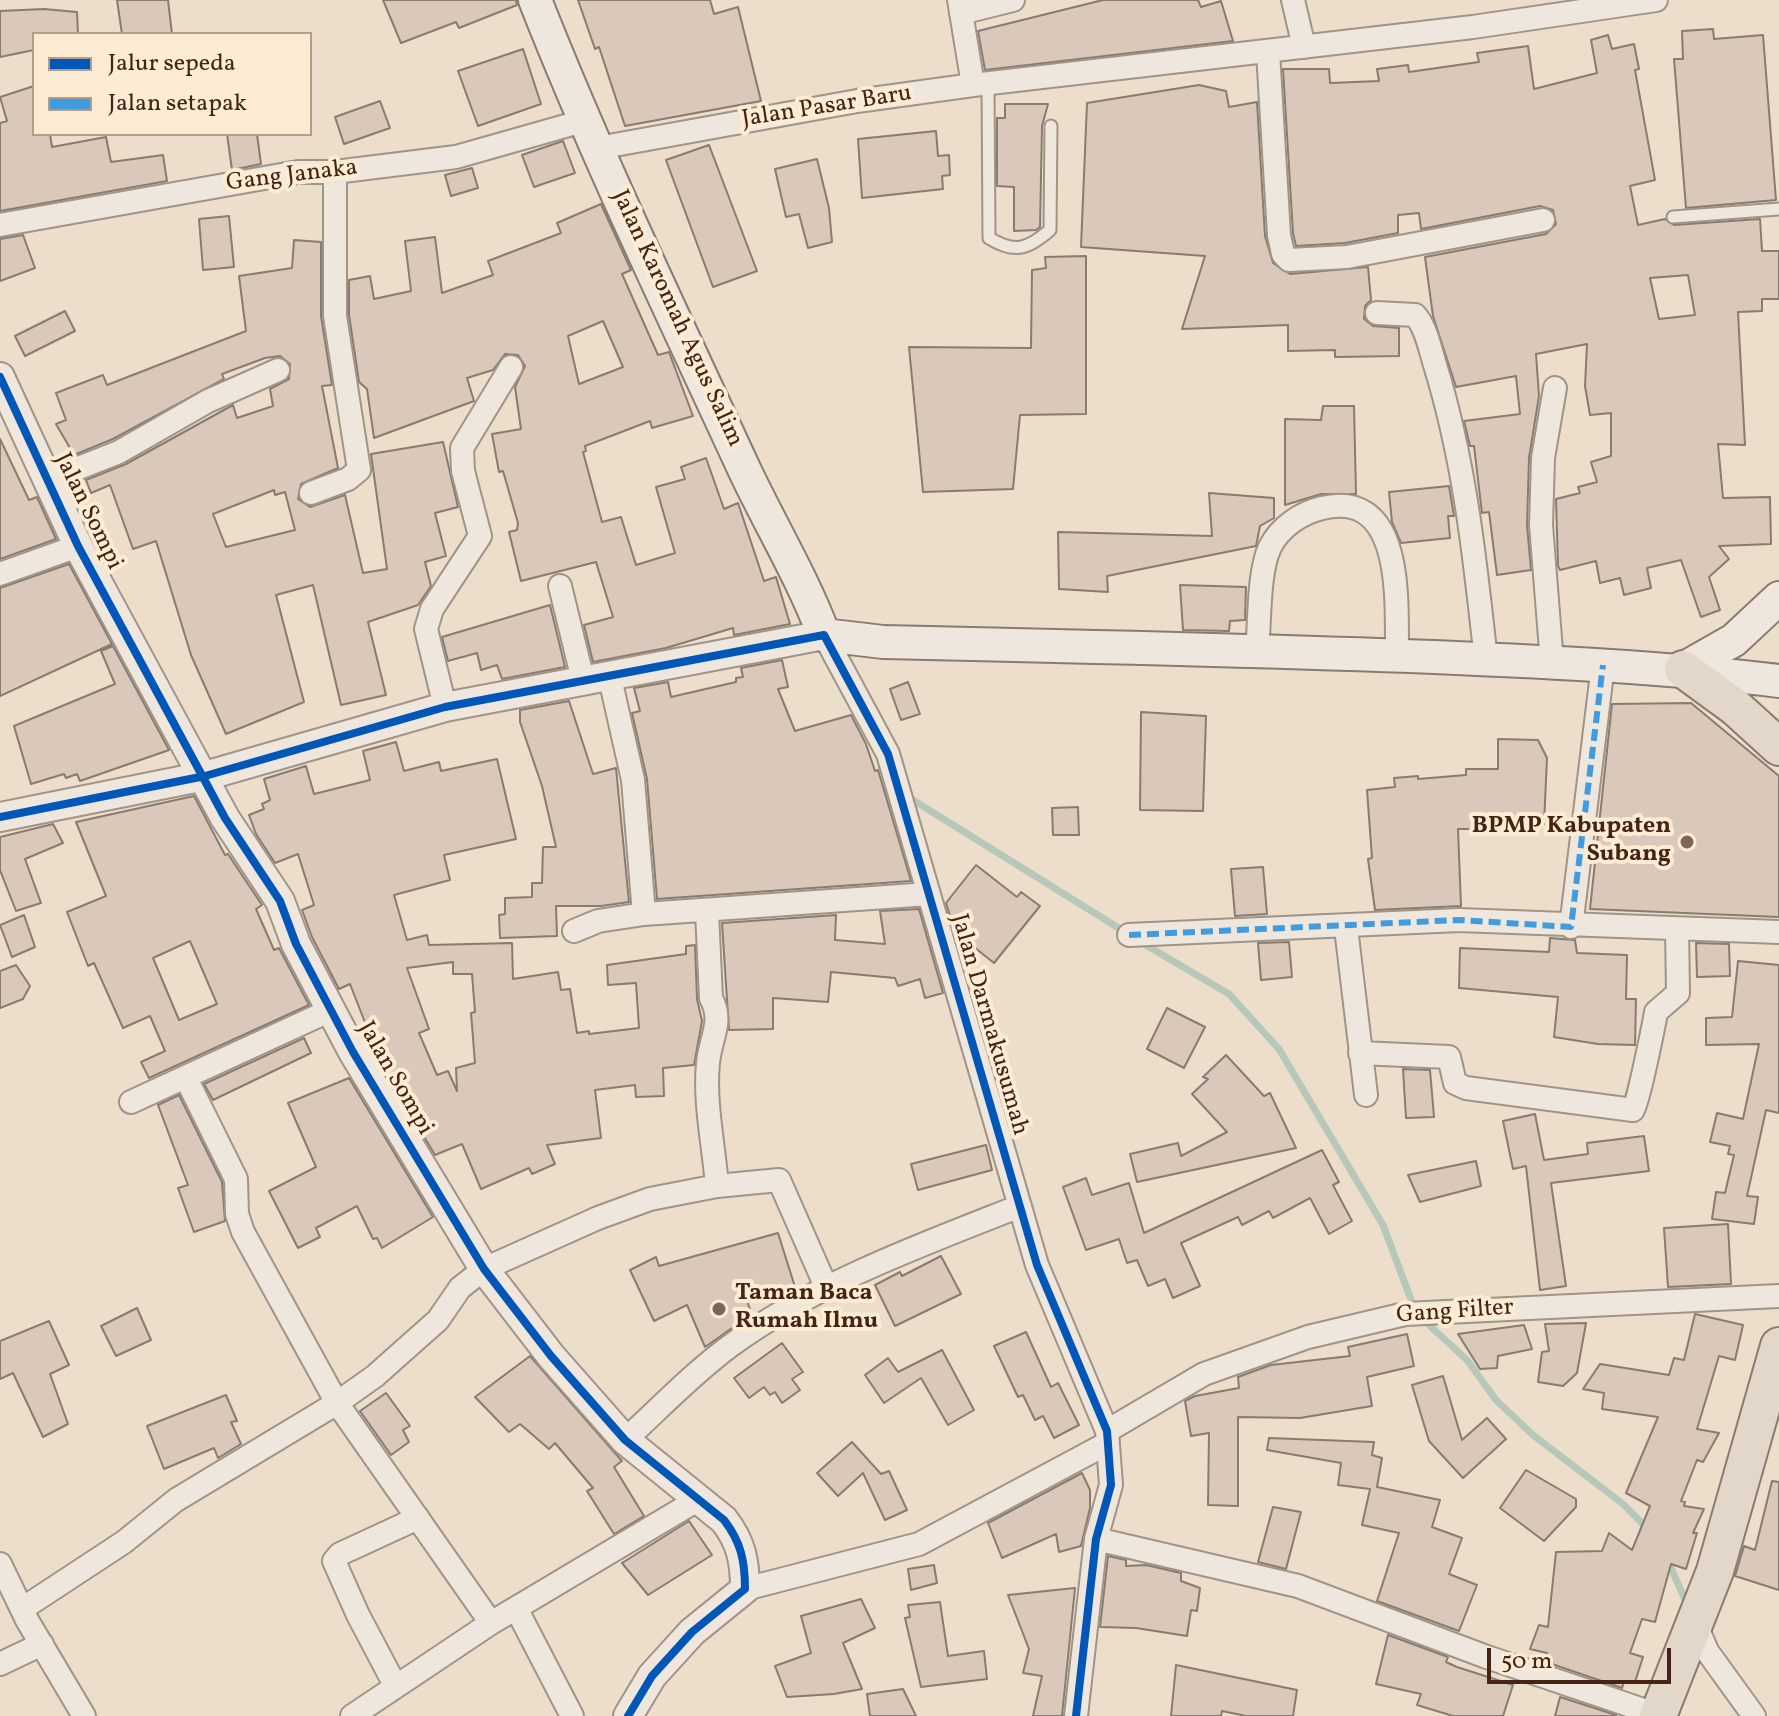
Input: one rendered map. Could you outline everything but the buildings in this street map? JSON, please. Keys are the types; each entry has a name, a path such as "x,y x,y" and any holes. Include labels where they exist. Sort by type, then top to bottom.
{"main road":[{"name":"Jalan Karomah Agus Salim","path":"535,0 590,135 747,476 805,585 824,635"},
{"path":"1683,669 1734,640 1779,598"},
{"path":"824,635 883,642 1257,650 1603,665 1683,669 1779,681"},
{"path":"1683,669 1735,707 1779,747"},
{"path":"1658,1716 1715,1571 1779,1346"}],"street":[{"path":"980,86 960,7 1013,0"},
{"path":"1293,0 1304,47"},
{"name":"Jalan Pasar Baru","path":"590,135 1268,52 1656,0"},
{"path":"1268,52 1279,235 1283,254 1289,260 1347,257 1543,220"},
{"name":"Gang Janaka","path":"0,225 298,172 335,172 456,157 590,135"},
{"path":"311,493 348,479 359,470 336,327 335,172"},
{"path":"1377,313 1418,317 1439,377 1468,498 1486,660"},
{"path":"445,707 426,629 432,609 480,536 463,471 462,448 511,367"},
{"path":"46,481 119,452 208,401 278,370"},
{"name":"Jalan Sompi","path":"0,377 7,405 78,546 225,818 280,901 296,944 331,1010 484,1269 551,1356 625,1440 724,1520 737,1537 745,1564 745,1589"},
{"path":"1552,663 1541,525 1543,458 1555,388"},
{"path":"1257,650 1270,548 1292,521 1311,511 1332,506 1350,507 1365,515 1377,525 1388,543 1395,564 1397,656"},
{"path":"0,574 78,546"},
{"path":"560,586 633,780 644,914"},
{"path":"0,817 205,776 445,707 824,635"},
{"name":"Jalan Darmakusumah","path":"824,635 888,754 1037,1265 1107,1438 1111,1485 1096,1539 1076,1716"},
{"path":"1571,927 1603,665"},
{"path":"574,931 598,921 644,914 707,912 929,894"},
{"path":"707,912 711,998 716,1005 718,1029 707,1065 717,1186"},
{"path":"1129,935 1346,928 1459,920 1571,927 1779,932"},
{"path":"1346,928 1366,1095"},
{"path":"1360,1053 1449,1057 1455,1083 1466,1088 1633,1110 1638,1103 1644,1060 1652,1043 1656,1012 1678,993 1677,929"},
{"path":"131,1102 331,1010"},
{"path":"186,1078 236,1179 237,1214 243,1232 337,1403 491,1623"},
{"path":"22,1609 124,1542 176,1500 337,1403 375,1376 428,1329 460,1288 484,1269 637,1204 717,1186 779,1180 827,1289"},
{"path":"625,1440 730,1346 827,1289 929,1242 1020,1206"},
{"name":"Gang Filter","path":"745,1589 919,1544 1107,1438 1204,1374 1308,1337 1405,1314 1779,1296"},
{"path":"352,1716 491,1623 699,1499"},
{"path":"395,1685 334,1561 340,1554 418,1518"},
{"path":"1096,1539 1298,1586 1484,1656 1658,1716"},
{"path":"0,1564 22,1609 84,1716"},
{"path":"628,1716 652,1676 672,1654 707,1617 745,1589"},
{"path":"517,1610 572,1716"},
{"path":"1695,1622 1707,1651 1754,1716"},
{"path":"0,1664 42,1644"}],"lane":[{"path":"980,86 989,238 1002,247 1020,250 1031,246 1050,230 1051,126"},
{"path":"1673,217 1779,209"}],"waterway":[{"path":"905,795 1125,932"},
{"path":"1139,941 1229,994 1279,1049 1383,1225 1416,1313 1467,1360 1496,1400 1533,1435 1623,1504 1648,1529"},
{"path":"1667,1559 1688,1606"}],"marked path":[{"path":"1129,935 1459,920 1571,927 1603,665"}],"cycle path":[{"path":"0,377 78,546 225,818 280,901 296,944 353,1052 484,1269 551,1356 625,1440 724,1520 738,1544 745,1589 692,1632 652,1676 628,1716"},
{"path":"0,817 205,776 445,707 824,635 888,754 1037,1265 1107,1431 1111,1485 1096,1539 1076,1716"}],"place":[{"name":"BPMP Kabupaten Subang","path":"1687,842"},
{"name":"Taman Baca Rumah Ilmu","path":"719,1309"}]}
